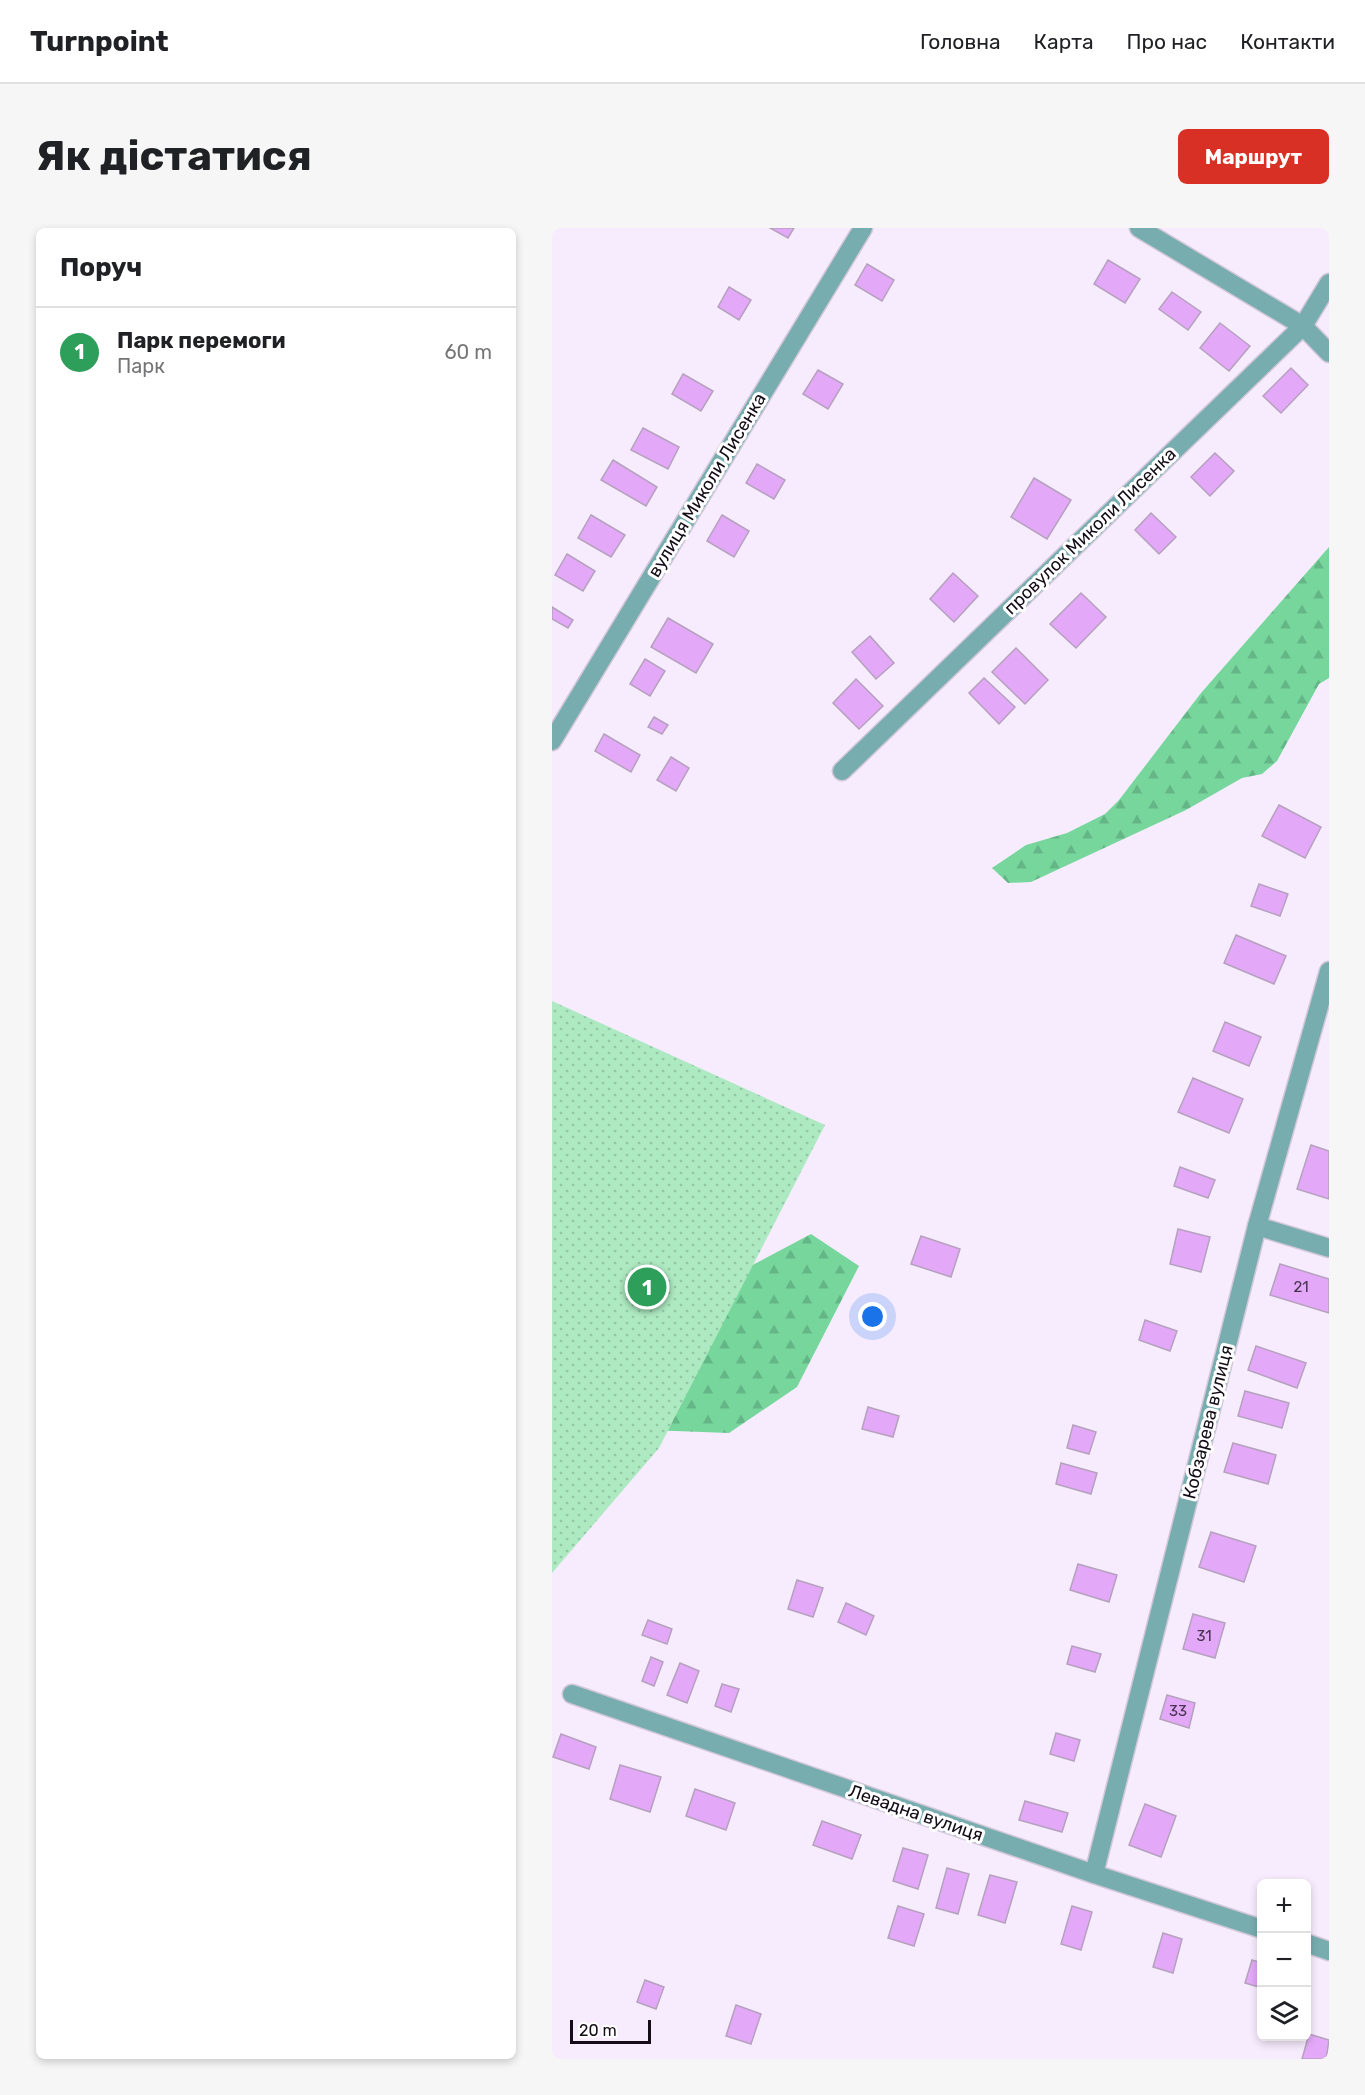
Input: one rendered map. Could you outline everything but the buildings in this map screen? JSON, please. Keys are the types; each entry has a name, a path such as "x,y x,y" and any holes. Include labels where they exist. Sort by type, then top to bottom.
{"street":[{"name":"вулиця Миколи Лисенка","path":"552,741 863,228"},
{"path":"1139,228 1303,326 1329,353"},
{"name":"провулок Миколи Лисенка","path":"842,771 1303,326 1329,283"},
{"name":"Кобзарева вулиця","path":"1094,1874 1257,1226 1329,971"},
{"path":"1257,1226 1329,1248"},
{"name":"Левадна вулиця","path":"572,1694 1094,1874 1257,1927"},
{"path":"1311,1945 1329,1951"}],"green space":[{"path":"1329,547 1329,678 1319,684 1277,761 1262,774 1242,778 1186,810 1031,882 1008,883 992,868 1026,845 1067,833 1105,814 1119,800 1201,693"},
{"path":"552,1001 825,1125 659,1448 552,1573"},
{"path":"811,1234 859,1266 797,1387 729,1433 648,1430 552,1420 694,1296"}],"place":[{"name":"Парк перемоги","path":"647,1287"}]}
